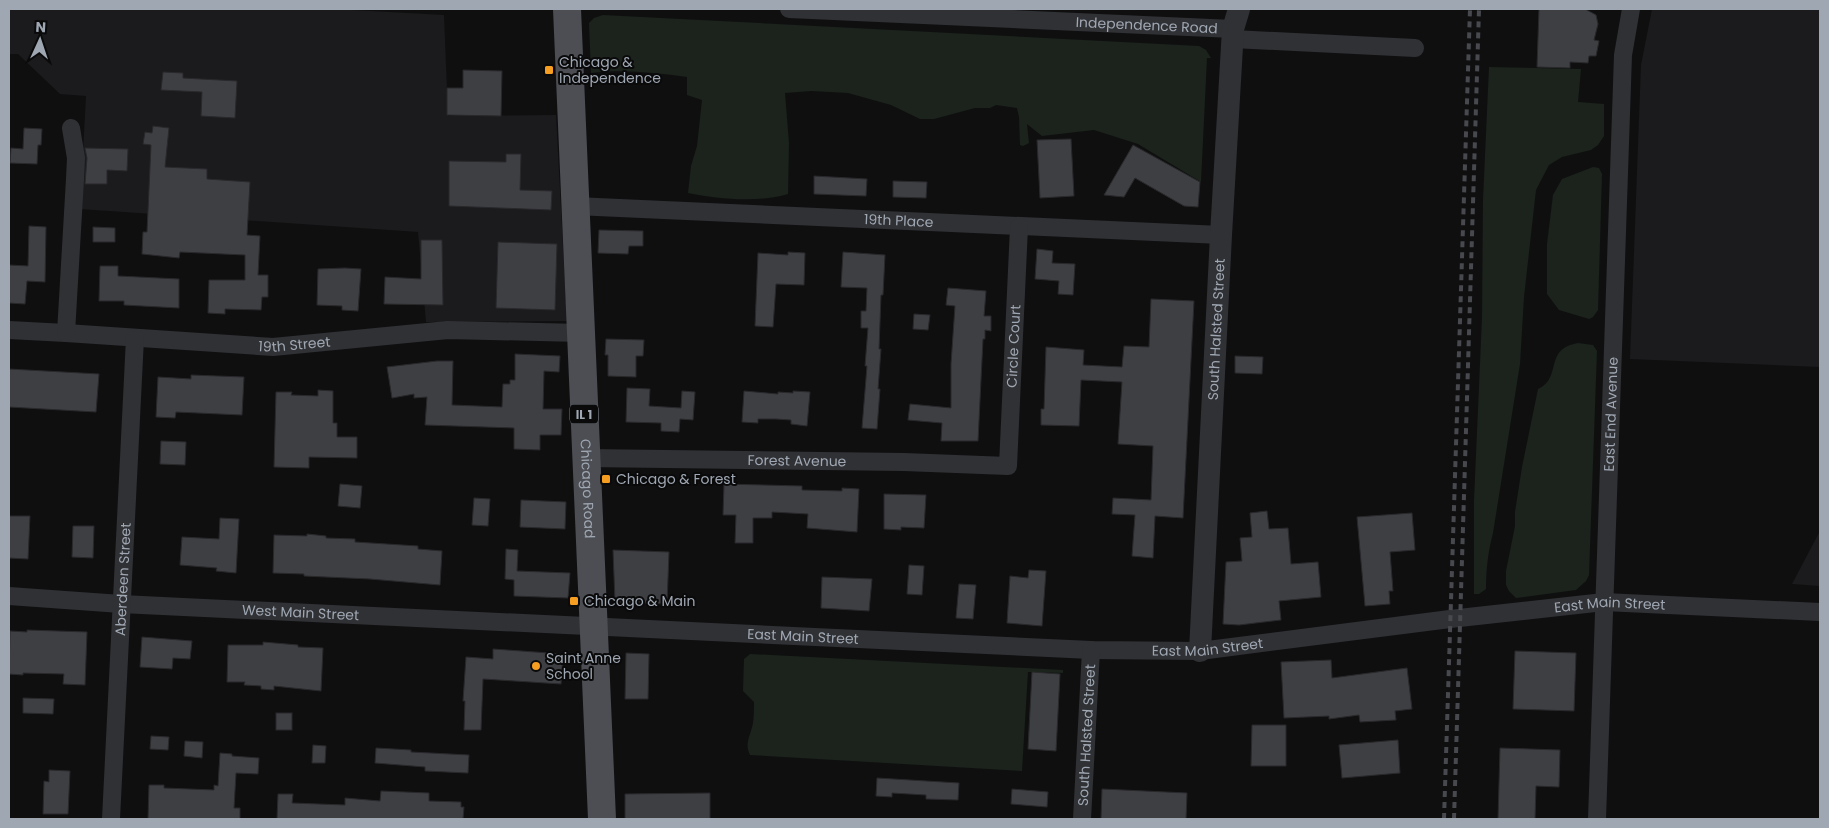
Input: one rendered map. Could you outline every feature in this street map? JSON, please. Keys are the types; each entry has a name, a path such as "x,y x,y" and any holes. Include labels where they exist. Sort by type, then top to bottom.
{"main road":[{"name":"Chicago Road","path":"567,9 602,819"}],"street":[{"name":"Independence Road","path":"789,9 1235,26 1415,48"},
{"name":"East End Avenue","path":"1597,819 1623,55 1631,9"},
{"name":"South Halsted Street","path":"1200,651 1221,235 1235,26"},
{"path":"66,333 76,158 71,128"},
{"name":"19th Place","path":"575,206 1221,235"},
{"name":"Circle Court","path":"1008,466 1020,227"},
{"name":"19th Street","path":"9,330 273,347 448,330 581,333"},
{"name":"Aberdeen Street","path":"111,819 135,338"},
{"name":"Forest Avenue","path":"586,458 904,462 1008,466"},
{"name":"West Main Street","path":"9,596 121,604 593,626"},
{"name":"East Main Street","path":"593,626 1091,650 1200,651 1450,619 1604,602 1820,612"},
{"name":"South Halsted Street","path":"1082,819 1091,650"}],"shaded area":[{"path":"9,9 334,9 444,15 448,116 556,115 567,321 426,322 418,232 80,209 86,96 60,94 18,54 9,54"},
{"path":"1652,9 1820,9 1820,367 1630,359 1641,65"},
{"path":"603,15 1199,46 1206,50 1211,58 1207,58 1201,182 1138,144 1094,130 1042,136 1027,124 1029,143 1023,146 1020,145 1017,108 996,105 990,108 975,108 934,119 920,119 891,105 848,93 811,91 785,93 789,143 788,194 776,197 738,199 688,193 691,166 697,146 702,100 687,95 687,77 627,71 591,73 589,23 594,18"},
{"path":"1489,67 1581,69 1578,102 1604,104 1604,136 1598,145 1591,150 1562,157 1549,165 1536,190 1524,297 1520,364 1489,554 1486,589 1479,594 1474,594 1474,500 1482,318 1483,200"},
{"path":"1593,167 1599,168 1602,174 1598,310 1589,319 1559,310 1547,294 1547,244 1553,195 1562,179"},
{"path":"1578,343 1593,345 1597,351 1589,575 1586,581 1576,590 1516,598 1506,585 1506,571 1515,526 1515,512 1522,467 1538,389 1550,378 1560,351 1567,346"},
{"path":"1820,531 1820,586 1792,584"},
{"path":"750,654 1063,670 1063,673 1028,672 1022,771 750,755 748,743 753,723 754,702 743,691 744,659"}],"building":[{"path":"1539,9 1585,9 1596,15 1598,24 1594,40 1599,41 1596,56 1589,56 1588,63 1570,62 1570,68 1537,67"},
{"path":"463,70 502,71 501,116 447,115 447,88 463,88"},
{"path":"163,72 183,73 183,78 237,81 235,118 201,116 202,92 161,90"},
{"path":"153,126 169,128 165,167 207,169 207,179 250,182 247,235 260,236 258,275 268,275 268,297 262,297 261,310 225,309 225,314 208,313 209,280 245,280 245,255 180,252 179,258 142,254 143,232 147,232 151,145 143,144 145,132 152,133"},
{"path":"24,128 42,129 41,145 38,145 37,164 10,163 11,148 23,149"},
{"path":"1071,139 1074,196 1040,198 1037,140"},
{"path":"1133,145 1200,182 1198,207 1184,206 1135,178 1124,197 1104,195"},
{"path":"85,148 128,149 127,171 107,170 107,184 85,184 87,158"},
{"path":"506,154 521,154 520,190 552,191 551,210 449,206 449,161 506,162"},
{"path":"814,176 867,179 866,196 814,194"},
{"path":"893,181 927,182 926,198 893,197"},
{"path":"29,226 46,227 45,282 27,281 25,304 9,303 9,265 28,266"},
{"path":"93,227 115,228 115,242 93,242"},
{"path":"599,230 643,231 643,246 629,246 628,254 598,253"},
{"path":"421,240 442,240 443,305 384,304 385,277 421,279"},
{"path":"498,242 557,244 555,310 496,308"},
{"path":"1037,249 1053,251 1052,263 1075,264 1073,295 1058,294 1059,281 1035,279"},
{"path":"788,252 805,253 804,285 776,284 773,327 755,326 758,253 788,255"},
{"path":"843,252 885,255 883,295 881,295 879,349 881,349 878,389 880,389 877,429 862,428 868,328 861,328 861,311 866,311 867,288 841,287"},
{"path":"100,266 118,266 118,276 179,279 179,308 124,305 124,301 99,301"},
{"path":"318,269 361,269 358,311 342,310 342,306 317,305"},
{"path":"948,288 986,291 984,316 991,316 991,331 985,330 985,339 983,339 978,441 941,441 942,423 908,420 910,404 951,408 951,364 955,306 946,305"},
{"path":"1151,299 1194,301 1183,518 1155,516 1153,558 1132,556 1135,515 1112,514 1113,498 1151,500 1153,446 1118,444 1122,382 1081,380 1079,426 1041,425 1041,409 1044,409 1046,347 1084,350 1083,365 1122,367 1124,346 1149,347"},
{"path":"914,314 930,315 928,330 913,329"},
{"path":"606,339 644,340 643,356 636,356 636,377 608,376 608,355 605,355"},
{"path":"515,354 560,356 559,372 544,371 543,409 562,409 561,435 540,435 540,450 514,449 514,428 425,425 427,397 414,398 414,394 392,398 387,367 453,361 452,405 502,407 503,384 510,384 510,380 515,380"},
{"path":"1235,356 1263,357 1262,374 1235,373"},
{"path":"9,369 99,374 96,412 9,407"},
{"path":"191,375 244,377 242,415 176,412 175,418 156,417 158,377 191,379"},
{"path":"627,388 650,389 649,406 681,408 682,391 695,392 693,420 680,419 679,432 661,431 661,423 626,422"},
{"path":"318,390 333,391 333,423 337,423 337,437 357,437 357,458 309,457 309,468 274,467 276,392 292,392 291,395 318,396"},
{"path":"744,391 778,394 778,392 793,393 793,391 810,392 807,426 791,424 791,420 776,419 758,419 758,423 742,422"},
{"path":"161,441 186,442 185,465 160,464"},
{"path":"340,484 362,486 360,508 338,506"},
{"path":"724,484 802,486 802,490 842,491 842,488 859,489 857,532 807,528 808,514 772,512 772,518 753,518 753,543 735,543 736,515 723,515"},
{"path":"884,494 926,495 924,528 901,527 901,530 884,529"},
{"path":"474,498 490,499 488,526 472,525"},
{"path":"521,500 566,502 565,529 520,527"},
{"path":"1267,511 1269,529 1288,528 1291,564 1318,562 1321,597 1279,601 1281,620 1239,625 1223,624 1226,562 1242,561 1240,538 1252,537 1250,513"},
{"path":"1412,513 1415,550 1390,552 1393,591 1389,591 1390,604 1365,606 1357,517"},
{"path":"9,516 30,516 28,559 9,558"},
{"path":"220,518 239,519 236,573 216,571 217,568 180,565 182,537 219,539"},
{"path":"73,526 94,526 93,558 72,557"},
{"path":"307,534 326,536 326,538 355,539 355,542 418,546 418,549 442,551 440,585 273,573 274,535 307,536"},
{"path":"506,549 518,550 517,571 570,573 568,598 514,596 514,580 505,579"},
{"path":"613,550 669,552 667,604 615,602"},
{"path":"909,565 924,566 922,595 907,594"},
{"path":"1029,570 1046,571 1042,626 1007,623 1010,576 1028,578"},
{"path":"822,577 872,579 869,611 821,608"},
{"path":"959,584 976,585 973,619 956,618"},
{"path":"27,630 87,632 85,685 63,684 64,674 9,674 10,631 27,632"},
{"path":"142,637 192,641 190,659 173,658 172,669 140,667"},
{"path":"263,642 323,648 321,691 274,686 274,690 261,689 261,686 244,685 245,682 227,682 228,645 263,645"},
{"path":"493,649 563,654 561,684 483,679 481,730 464,730 465,701 463,701 466,657 493,659"},
{"path":"1515,651 1576,653 1574,711 1513,709"},
{"path":"626,653 649,654 648,699 625,699"},
{"path":"1331,660 1332,678 1407,668 1412,709 1395,711 1396,720 1360,722 1359,715 1329,719 1329,716 1284,718 1281,662"},
{"path":"1032,672 1060,674 1056,751 1028,749"},
{"path":"23,698 54,699 53,714 23,713"},
{"path":"276,713 292,713 292,730 276,730"},
{"path":"1252,725 1286,725 1286,766 1251,766"},
{"path":"151,736 169,737 168,750 150,749"},
{"path":"1398,740 1400,773 1342,778 1339,745"},
{"path":"185,741 203,742 202,758 184,756"},
{"path":"313,745 326,746 325,763 312,763"},
{"path":"376,748 469,755 468,773 425,771 425,767 375,763"},
{"path":"1500,748 1560,750 1559,787 1536,786 1535,819 1498,819"},
{"path":"220,753 259,758 258,774 236,773 234,808 240,808 240,819 148,819 149,785 164,785 164,788 214,790 214,785 218,786"},
{"path":"49,770 70,771 68,814 43,814 44,781 49,782"},
{"path":"877,778 959,783 958,800 926,799 926,795 892,793 892,797 876,796"},
{"path":"1012,789 1048,792 1047,807 1011,804"},
{"path":"1102,789 1187,793 1186,819 1101,819"},
{"path":"381,791 429,793 429,801 461,802 461,807 464,807 463,819 277,819 278,794 293,794 292,803 345,805 345,798 380,801"},
{"path":"710,793 710,819 625,819 625,794"}],"railway":[{"path":"1444,819 1470,9"},
{"path":"1454,819 1479,9"}],"place":[{"name":"Chicago & Independence","path":"549,70"},
{"name":"Chicago & Forest","path":"606,479"},
{"name":"Chicago & Main","path":"574,601"},
{"name":"Saint Anne School","path":"536,666"}]}
